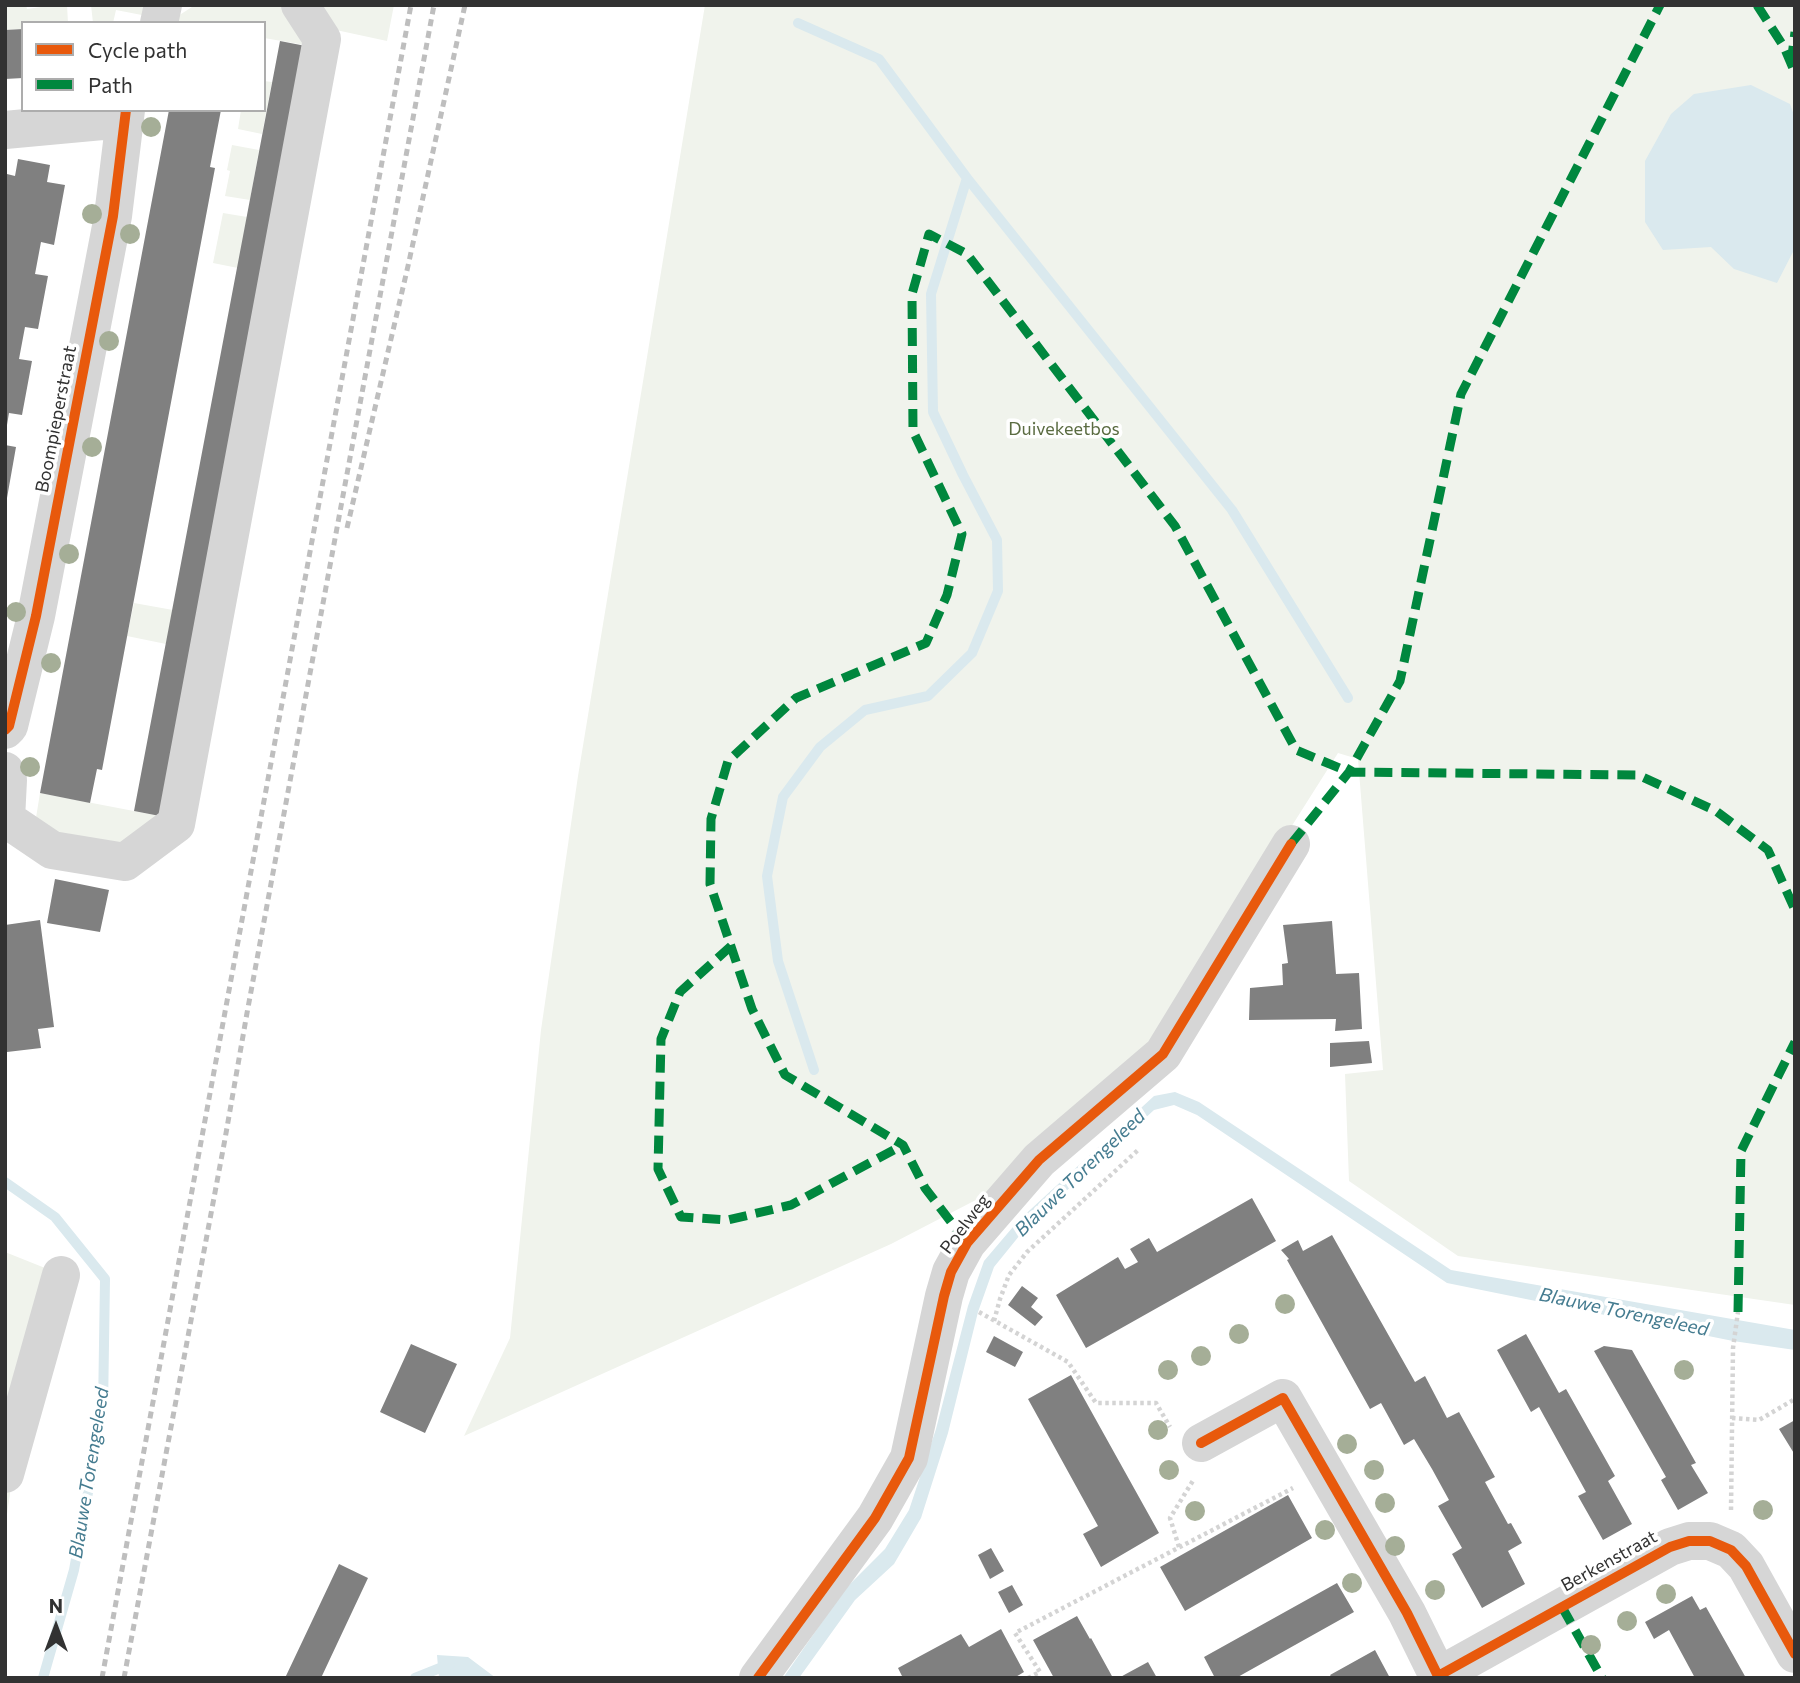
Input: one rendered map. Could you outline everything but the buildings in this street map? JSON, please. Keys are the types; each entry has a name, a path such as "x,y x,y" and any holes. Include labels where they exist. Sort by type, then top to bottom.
{"street":[{"path":"5,771 8,780 6,819 52,850 125,862 176,824 322,39 300,5"},
{"path":"5,130 125,114"},
{"name":"Boompieperstraat","path":"5,730 9,726 38,603 113,216 125,114"},
{"name":"Poelweg","path":"758,1678 875,1518 909,1458 943,1296 951,1272 967,1243 1038,1160 1163,1054 1291,844"},
{"path":"5,1474 61,1275"},
{"name":"Berkenstraat","path":"1192,1447 1283,1398 1406,1613 1438,1677 1670,1547 1689,1541 1710,1541 1731,1550"},
{"path":"1731,1550 1746,1566 1795,1654"}],"path":[{"path":"994,1321 1009,1275 1027,1252 1138,1150"},
{"path":"1731,1550 1733,1348 1738,1312"},
{"path":"985,1315 1068,1362 1096,1403 1156,1403 1192,1447 1198,1473 1170,1518 1179,1547"},
{"path":"1732,1418 1759,1420 1795,1399"},
{"path":"1028,1678 1040,1672 1015,1633 1325,1472"}],"green space":[{"path":"5,5 26,5 27,9 42,5 67,5 68,21 21,21 21,29 5,30"},
{"path":"91,5 149,5 147,16 116,10 113,21 93,21"},
{"path":"195,5 282,5 305,45 266,38 266,21 177,21 178,16"},
{"path":"318,5 394,5 387,41 336,30"},
{"name":"Duivekeetbos","path":"705,5 1795,5 1795,1305 1458,1256 1349,1181 1345,1074 1383,1070 1358,759 1338,753 1129,1083 999,1188 891,1244 464,1436 510,1338 541,1030 578,776"},
{"path":"266,81 272,82 262,134 238,129 241,112 266,112"},
{"path":"232,145 259,150 250,200 225,196"},
{"path":"223,213 247,217 238,268 213,263"},
{"path":"134,603 173,610 166,644 127,636"},
{"path":"40,793 165,817 117,850 57,838 35,824"},
{"path":"5,1252 65,1276 13,1473 5,1528"}],"water":[{"path":"1751,85 1790,104 1795,118 1795,248 1777,283 1734,269 1711,247 1663,250 1645,222 1645,161 1671,114 1694,94"},
{"path":"1175,1092 1199,1102 1451,1270 1795,1330 1795,1350 1733,1341 1447,1283 1197,1115 1174,1105 1154,1110 1024,1230 994,1267 978,1312 948,1433 921,1518 894,1564 855,1600 799,1678 783,1678 845,1589 885,1549 909,1510 936,1429 968,1306 984,1261 1018,1221 1154,1096"},
{"path":"437,1655 468,1657 496,1678 439,1678"}],"waterway":[{"path":"798,23 879,59 967,178 1232,510 1348,698"},
{"path":"814,1070 778,961 767,876 783,797 820,747 865,710 928,696 972,653 998,591 997,540 933,412 931,294 967,178"},
{"name":"Blauwe Torengeleed","path":"5,1182 55,1217 105,1279 103,1409 74,1570 43,1678"},
{"name":"Blauwe Torengeleed","path":"415,1678 450,1664"}],"railway":[{"path":"102,1678 411,5"},
{"path":"124,1678 434,5"},
{"path":"347,528 465,5"}],"marked path":[{"path":"1291,844 1349,772 1400,681 1461,394 1660,5"},
{"path":"1757,5 1784,47 1795,73"},
{"path":"1791,64 1795,32"},
{"path":"967,1243 925,1188 903,1145 785,1075 752,1009 710,884 711,819 728,761 796,698 926,643 947,595 962,534 913,431 912,294 929,234 967,254 1175,526 1296,750 1349,772 1638,775 1716,811 1768,850 1795,910"},
{"path":"731,946 680,992 661,1039 658,1169 681,1217 728,1220 791,1205 903,1145"},
{"path":"1738,1312 1741,1151 1795,1042"},
{"path":"1562,1607 1602,1678"}],"cycle path":[{"path":"5,730 9,726 36,616 113,216 126,112"},
{"path":"758,1678 875,1518 909,1458 944,1296 951,1272 967,1243 1039,1160 1163,1054 1291,844"},
{"path":"1201,1443 1283,1398 1407,1613 1438,1676 1670,1547 1689,1541 1710,1541 1731,1550 1746,1566 1795,1654"}]}
